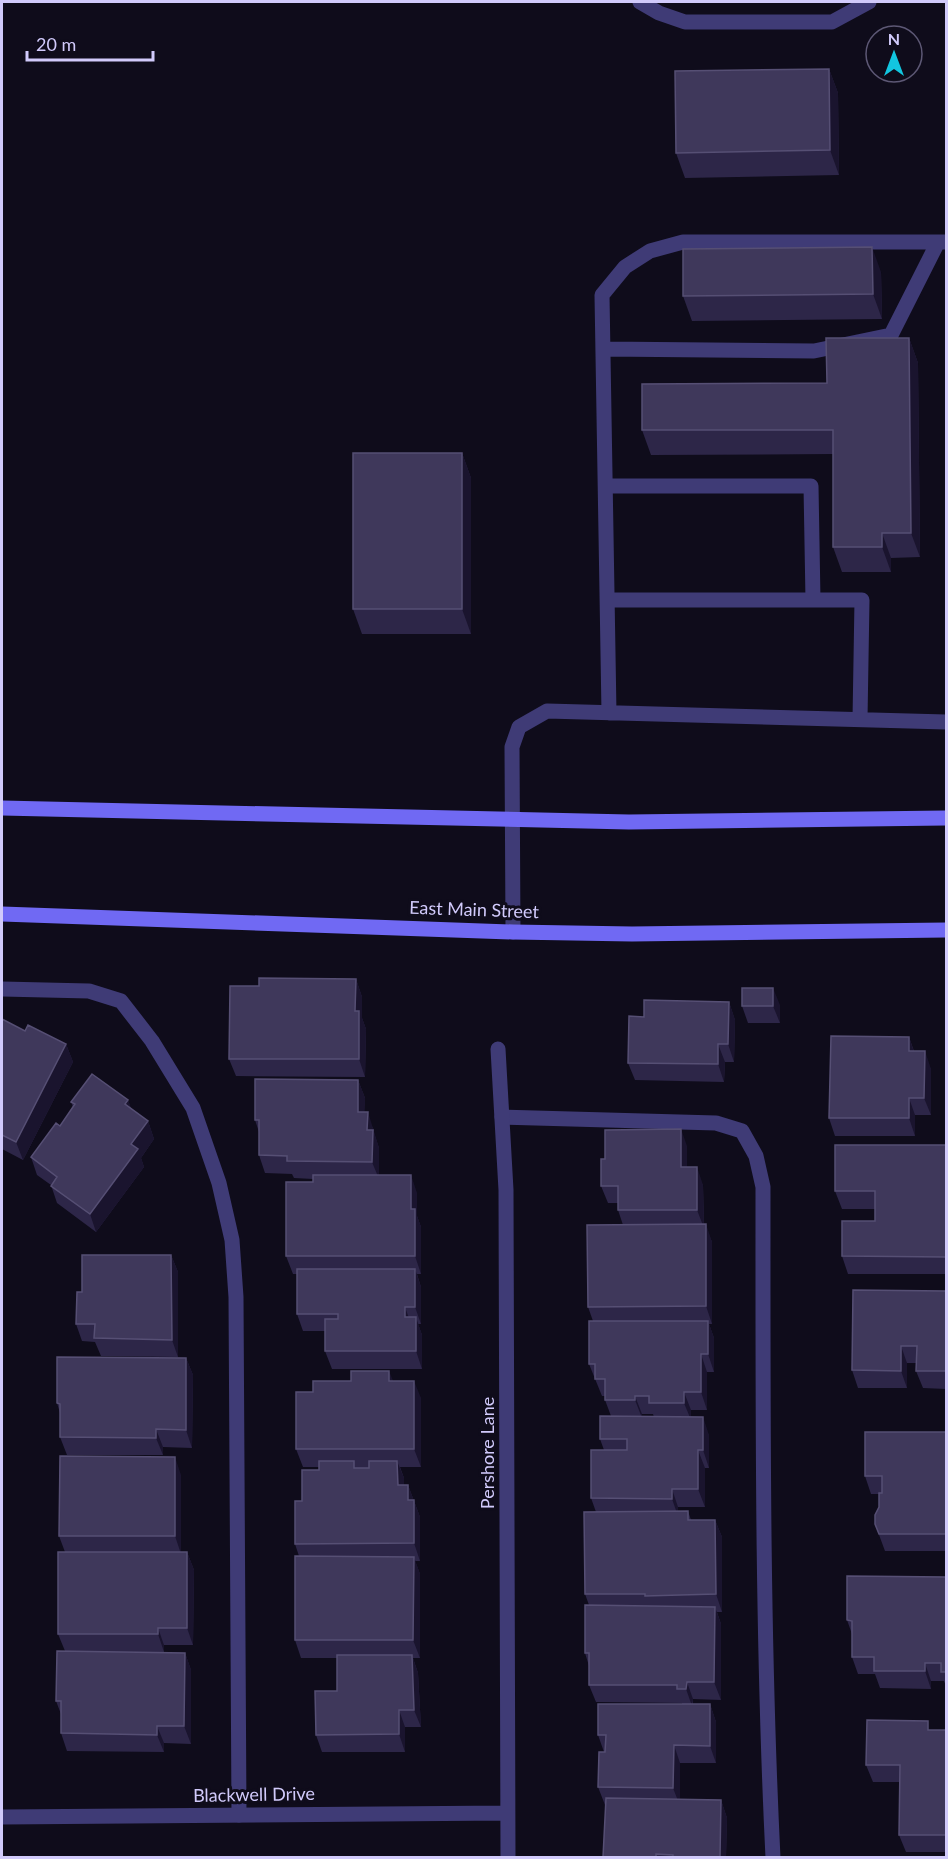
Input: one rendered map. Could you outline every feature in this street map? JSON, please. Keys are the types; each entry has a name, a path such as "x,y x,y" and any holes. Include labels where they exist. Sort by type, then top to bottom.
{"main road":[{"path":"2,808 629,822 946,818"},
{"name":"East Main Street","path":"2,914 513,932 632,934 946,930"}],"street":[{"path":"640,2 658,13 685,22 832,22 869,2"},
{"path":"604,349 814,351 891,335 942,242 682,242 650,251 625,267 602,295 609,713"},
{"path":"606,486 811,486 813,600"},
{"path":"608,600 862,600 861,719"},
{"path":"513,932 512,747 519,727 547,711 946,722"},
{"path":"2,989 89,991 121,1001 152,1041 193,1108 219,1183 232,1240 236,1297 239,1815"},
{"name":"Pershore Lane","path":"498,1049 506,1190 508,1857"},
{"path":"502,1117 717,1124 742,1131 756,1156 763,1187 764,1560 773,1857"},
{"name":"Blackwell Drive","path":"2,1817 507,1813"}],"building":[{"path":"829,69 830,150 676,153 675,71"},
{"path":"872,247 873,294 683,296 683,249"},
{"path":"826,338 909,338 911,533 882,533 882,547 833,547 833,430 642,430 642,384 827,383"},
{"path":"353,453 462,453 462,609 353,609"},
{"path":"259,978 356,979 355,1011 359,1011 359,1059 229,1059 230,986 259,986"},
{"path":"742,988 773,988 773,1006 742,1006"},
{"path":"644,1000 729,1002 728,1044 718,1044 718,1064 628,1063 629,1016 644,1017"},
{"path":"2,1019 25,1031 28,1025 66,1044 16,1142 2,1135"},
{"path":"831,1036 909,1037 909,1051 925,1051 924,1098 909,1098 909,1118 829,1118"},
{"path":"92,1074 128,1100 125,1104 148,1121 131,1144 138,1149 90,1214 51,1186 57,1177 31,1157 56,1123 60,1126 75,1104 71,1102"},
{"path":"255,1079 358,1080 358,1112 368,1112 367,1130 373,1130 372,1162 287,1161 287,1156 259,1155 259,1120 255,1120"},
{"path":"681,1129 681,1167 697,1167 697,1210 618,1210 618,1186 601,1186 601,1159 605,1159 605,1130"},
{"path":"835,1145 946,1145 946,1257 842,1256 842,1221 875,1221 875,1191 835,1191"},
{"path":"313,1175 411,1175 411,1209 415,1209 415,1256 286,1256 286,1182 313,1182"},
{"path":"706,1224 706,1306 588,1307 587,1225"},
{"path":"82,1255 171,1255 172,1340 94,1338 95,1324 76,1324 77,1292 82,1292"},
{"path":"297,1269 415,1269 415,1307 405,1307 405,1317 416,1317 416,1351 325,1351 325,1319 338,1319 338,1314 297,1314"},
{"path":"853,1290 946,1291 946,1371 916,1371 917,1346 901,1346 901,1371 852,1370"},
{"path":"589,1321 708,1321 708,1354 701,1354 701,1392 684,1392 684,1403 649,1403 649,1396 635,1396 635,1400 605,1400 605,1379 595,1379 595,1364 589,1364"},
{"path":"57,1357 186,1358 186,1430 156,1429 156,1438 60,1437"},
{"path":"351,1371 389,1371 389,1381 414,1381 414,1449 296,1449 296,1392 313,1392 313,1381 351,1381"},
{"path":"600,1416 703,1417 703,1450 698,1450 698,1489 672,1489 672,1499 591,1498 591,1450 627,1450 627,1439 600,1439"},
{"path":"865,1432 946,1432 946,1534 879,1534 875,1524 875,1515 879,1507 879,1493 882,1493 882,1476 865,1476"},
{"path":"60,1456 175,1457 175,1536 59,1536"},
{"path":"319,1461 354,1461 354,1468 369,1468 369,1461 397,1461 398,1485 408,1485 408,1500 414,1500 414,1543 295,1544 295,1501 302,1501 302,1470 319,1470"},
{"path":"688,1511 688,1520 715,1520 716,1594 645,1596 645,1594 585,1594 584,1512"},
{"path":"58,1552 187,1552 187,1628 158,1628 158,1634 58,1634"},
{"path":"295,1556 414,1557 413,1640 295,1640"},
{"path":"847,1576 946,1577 946,1672 941,1672 941,1663 925,1663 925,1671 874,1671 874,1657 852,1657 852,1621 847,1620"},
{"path":"585,1605 715,1607 714,1682 687,1682 686,1689 677,1689 677,1685 589,1685 589,1653 585,1653"},
{"path":"57,1651 185,1653 184,1726 157,1726 157,1735 61,1733 61,1701 56,1701"},
{"path":"337,1655 412,1655 414,1710 399,1710 399,1734 316,1735 315,1691 337,1691"},
{"path":"598,1704 710,1704 710,1746 674,1745 673,1788 598,1787 599,1752 605,1752 606,1735 598,1735"},
{"path":"867,1720 928,1721 928,1730 946,1730 946,1835 899,1835 900,1765 866,1765"},
{"path":"606,1798 721,1800 720,1857 673,1857 673,1855 656,1854 656,1857 603,1857"}]}
